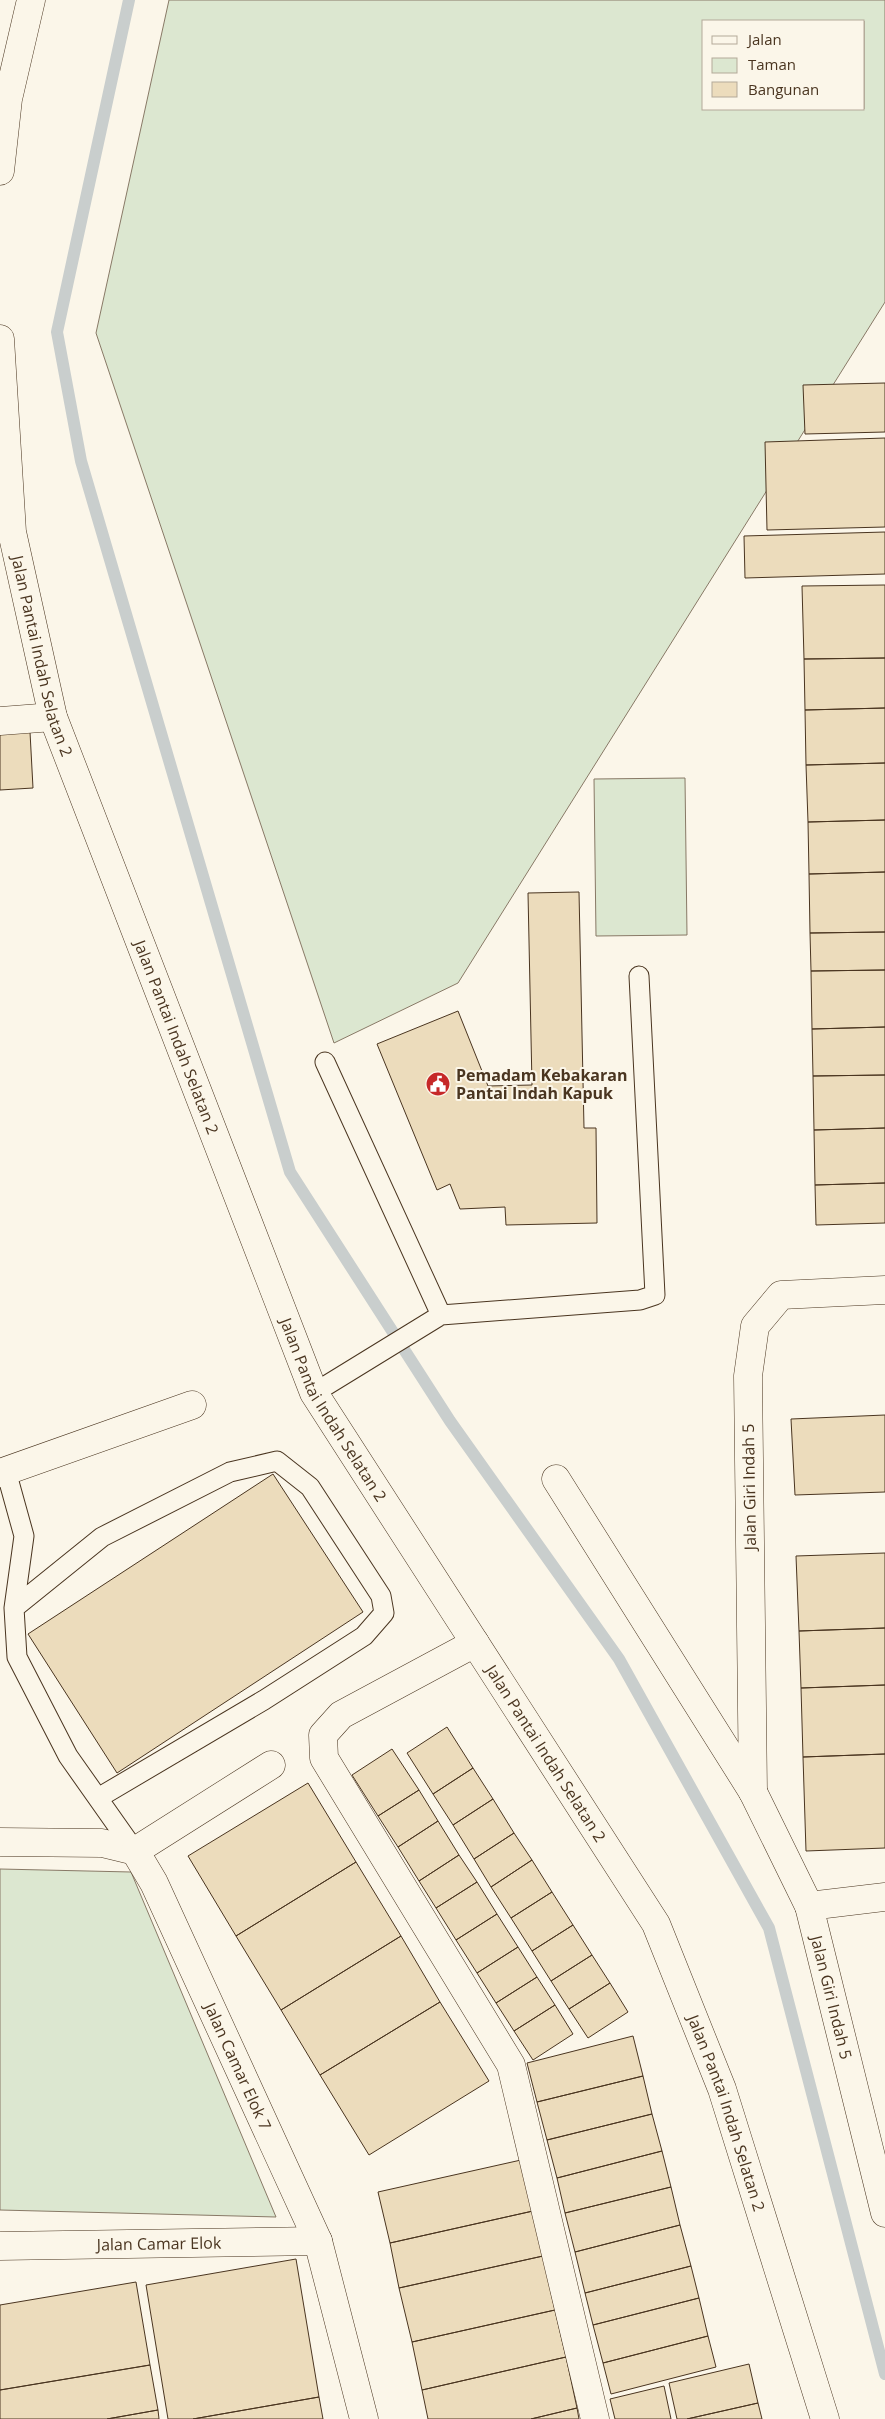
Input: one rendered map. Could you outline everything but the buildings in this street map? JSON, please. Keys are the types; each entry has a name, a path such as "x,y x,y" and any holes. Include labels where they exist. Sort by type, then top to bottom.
{"street":[{"path":"0,171 8,98 32,0"},
{"name":"Jalan Pantai Indah Selatan 2","path":"0,339 12,532 52,717 314,1393 656,1924 722,2089 825,2419"},
{"path":"0,721 52,717"},
{"name":"Jalan Giri Indah 5","path":"754,1792 748,1376 755,1326 781,1295 885,1290"},
{"path":"3,1472 192,1405"},
{"name":"Jalan Giri Indah 5","path":"556,1479 754,1792 809,1906 885,2213"},
{"path":"475,1643 341,1715 322,1735 324,1758 511,2065 595,2419"},
{"path":"0,1842 102,1844 135,1851 271,1765"},
{"name":"Jalan Camar Elok 7","path":"135,1851 154,1883 318,2241 364,2419"},
{"path":"809,1906 885,1897"},
{"name":"Jalan Camar Elok","path":"0,2246 318,2241"}],"lane":[{"path":"314,1393 441,1315 640,1300 654,1295 639,976"},
{"path":"325,1062 441,1315"},
{"path":"14,1608 102,1537 230,1472 277,1461 310,1487 381,1596 384,1613 364,1636 264,1700 98,1798"},
{"path":"3,1472 24,1536 14,1608 17,1657 68,1756 135,1851"}],"green space":[{"path":"169,0 885,0 885,302 458,983 334,1043 96,333"},
{"path":"685,778 687,935 596,936 594,779"},
{"path":"0,1869 131,1872 276,2217 0,2210"}],"waterway":[{"path":"129,0 57,332 81,461 290,1172 450,1421 619,1659 769,1928 885,2374"}],"place":[{"name":"Pemadam Kebakaran Pantai Indah Kapuk","path":"438,1084"}]}
